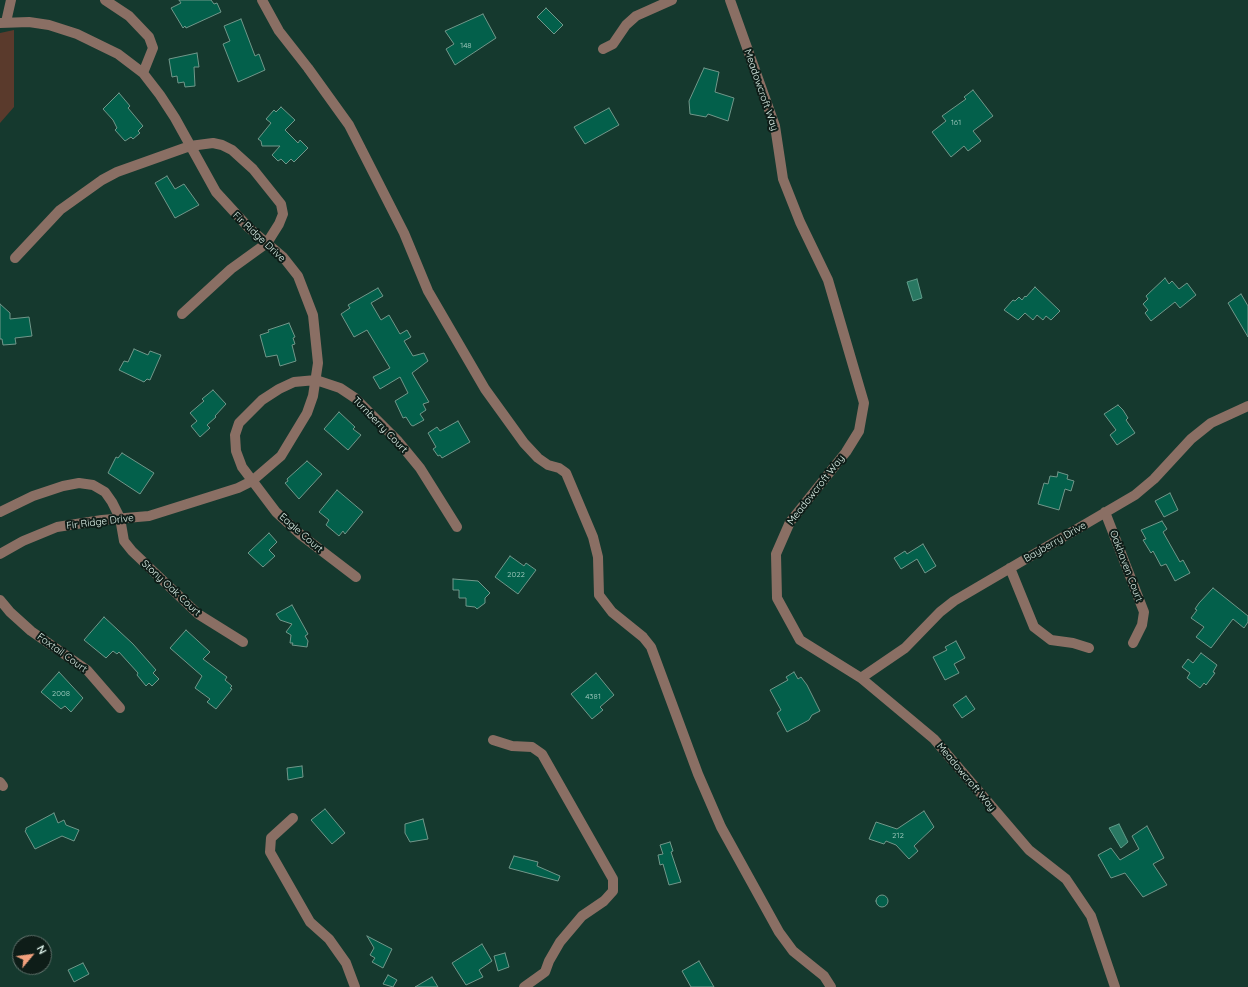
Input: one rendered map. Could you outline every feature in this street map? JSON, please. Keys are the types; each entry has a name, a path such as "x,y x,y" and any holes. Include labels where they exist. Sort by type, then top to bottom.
{"street":[{"path":"3,22 11,0"},
{"path":"105,0 129,16 149,37 153,48 143,73"},
{"path":"262,0 279,31 349,125 404,233 428,291 485,389 524,443 538,458 548,465 559,468 566,473 593,537 598,557 599,595 612,612 643,637 651,647 698,774 721,827 779,932 793,951 824,976 831,987"},
{"path":"603,49 613,44 626,25 636,16 672,0"},
{"name":"Meadowcroft Way","path":"730,0 775,126 783,179 800,222 828,280 864,403 859,431 846,452 790,522 784,535 776,554 777,598 800,640 861,678 934,740 1029,850 1066,879 1091,916 1115,987"},
{"name":"Fir Ridge Drive","path":"0,554 23,541 57,527 120,518 149,516 238,488 252,481 281,456 307,413 316,380 318,363 317,337 313,315 298,276 283,257 231,211 216,192 160,95 143,73 118,54 77,34 49,25 29,22 3,22"},
{"path":"15,258 60,210 102,180 137,164 190,146 213,143 222,145 232,150 253,169 281,204 283,214 268,243 231,269 182,314"},
{"name":"Eagle Court","path":"316,380 294,382 279,389 262,400 239,423 235,435 236,451 242,467 276,512 301,535 356,577"},
{"name":"Turnberry Court","path":"316,380 340,388 355,398 397,440 420,468 457,527"},
{"name":"Bayberry Drive","path":"861,678 905,648 940,612 954,601 1135,495 1154,479 1191,439 1211,423 1248,406"},
{"name":"Stony Oak Court","path":"0,512 33,496 79,483 93,485 105,492 112,502 120,518 124,542 132,551 198,614 243,642"},
{"name":"Oakhaven Court","path":"1105,512 1144,612 1142,625 1133,643"},
{"path":"1010,568 1034,627 1051,640 1073,643 1089,648"},
{"name":"Foxtail Court","path":"0,600 10,612 31,630 87,670 120,708"},
{"path":"493,740 512,746 532,747 542,754 613,879 613,891 604,901 582,916 560,942 549,961 545,972 524,987"},
{"path":"293,818 271,838 270,852 310,922 328,939 346,963 355,987"}],"shaded area":[{"path":"14,30 14,107 0,123 0,33"},
{"path":"917,279 922,298 913,301 907,282"},
{"path":"1119,824 1128,842 1121,848 1109,828"}],"building":[{"path":"179,0 211,0 214,4 217,3 221,12 183,28 171,8 181,3"},
{"path":"546,8 563,25 554,34 537,17"},
{"path":"483,14 496,38 455,65 446,49 454,44 445,31"},
{"path":"241,19 255,56 259,54 265,70 238,82 223,44 230,41 224,26"},
{"path":"197,53 199,67 194,67 195,86 185,87 184,82 178,83 177,76 172,77 169,59"},
{"path":"704,68 719,72 715,92 734,98 728,121 708,114 706,117 690,114 689,101"},
{"path":"973,90 993,116 973,131 981,141 968,151 964,146 951,157 932,132 946,121 942,116 966,99 964,97"},
{"path":"119,93 130,106 128,108 143,126 138,131 140,133 133,139 131,137 125,141 115,130 117,128 113,120 103,109"},
{"path":"281,107 295,120 285,130 298,143 300,140 308,148 294,162 291,159 286,164 281,159 278,161 272,155 280,146 262,146 261,141 258,139 271,123 266,119 274,110 276,112"},
{"path":"609,108 619,125 585,144 574,127"},
{"path":"167,176 175,189 184,184 199,205 175,218 155,183"},
{"path":"1165,278 1169,284 1172,281 1179,289 1187,283 1196,295 1180,308 1175,302 1151,321 1145,313 1148,310 1143,304 1148,299 1146,296"},
{"path":"1035,287 1060,311 1051,320 1046,316 1043,320 1037,315 1033,320 1025,313 1018,320 1004,310 1013,300 1015,301 1019,297 1022,300"},
{"path":"378,288 383,296 371,303 381,320 389,315 400,334 407,330 411,337 404,341 413,356 424,353 428,361 412,373 429,402 423,404 426,410 420,414 424,420 413,426 406,417 403,418 395,401 408,393 400,377 380,389 373,377 390,368 367,330 354,337 341,314 350,308 348,305"},
{"path":"1241,294 1248,306 1248,337 1228,303"},
{"path":"0,304 10,313 10,319 29,317 32,336 15,338 16,344 3,345 2,339 0,339"},
{"path":"289,323 295,337 293,338 295,344 292,345 296,361 280,366 277,355 266,357 260,335 269,332 268,330"},
{"path":"134,349 148,355 150,351 161,355 150,380 147,379 144,382 119,370 124,361 128,362"},
{"path":"213,390 226,404 215,416 216,417 207,425 210,428 200,437 191,426 197,421 190,413 204,401 202,399"},
{"path":"1118,405 1128,418 1126,420 1135,433 1117,445 1110,435 1116,430 1104,414"},
{"path":"339,412 355,427 353,429 361,435 348,450 324,429"},
{"path":"458,421 470,442 442,458 440,455 438,456 433,449 436,447 428,433 437,427 440,431"},
{"path":"122,453 154,473 140,494 108,473 116,457 118,458"},
{"path":"307,461 322,474 299,499 285,483 288,481 287,479"},
{"path":"1058,472 1068,475 1067,479 1074,481 1071,491 1065,489 1059,510 1038,504 1044,483 1048,484 1050,476 1057,477"},
{"path":"337,490 363,512 345,534 343,531 339,536 326,525 329,520 319,512"},
{"path":"1170,493 1178,510 1164,517 1155,501"},
{"path":"1162,521 1167,529 1163,532 1180,562 1183,560 1190,573 1175,581 1166,564 1161,566 1153,551 1151,553 1143,540 1146,539 1141,530"},
{"path":"269,533 277,542 269,550 275,556 263,567 248,553"},
{"path":"923,544 936,566 925,573 917,559 901,569 894,558 905,551 907,554"},
{"path":"510,556 524,566 526,563 536,570 518,594 495,577"},
{"path":"453,579 478,581 490,593 485,598 485,603 477,609 475,607 466,606 466,598 459,598 459,590 453,590"},
{"path":"1213,588 1248,616 1248,622 1244,628 1233,619 1211,648 1196,637 1204,627 1191,618 1197,610 1195,609 1199,603"},
{"path":"292,605 308,634 305,636 308,641 307,647 292,645 293,643 290,643 291,635 286,632 292,624 280,620 276,614"},
{"path":"104,617 133,644 156,670 153,673 159,679 152,686 149,683 146,686 137,675 138,673 119,652 117,654 113,651 106,658 84,640"},
{"path":"186,630 210,652 203,659 227,677 225,680 232,686 230,688 232,689 216,709 207,702 210,699 195,688 202,676 170,648"},
{"path":"956,641 965,658 954,664 959,673 945,680 933,657 947,650 945,647"},
{"path":"1201,653 1217,665 1213,672 1215,673 1206,685 1204,683 1200,688 1187,678 1190,673 1182,667 1188,659 1193,663"},
{"path":"59,672 83,698 71,712 65,706 61,709 41,692"},
{"path":"794,672 798,679 801,677 807,685 820,711 812,715 809,720 787,732 777,713 781,710 770,690 788,680 786,677"},
{"path":"596,673 614,695 600,707 603,710 592,719 571,694"},
{"path":"966,696 975,709 962,718 953,705"},
{"path":"302,766 303,777 288,780 287,768"},
{"path":"325,809 345,833 332,844 311,820"},
{"path":"924,811 934,827 914,846 918,851 909,859 896,845 886,841 884,844 869,839 876,822 897,829"},
{"path":"54,813 58,823 64,820 66,825 79,830 74,841 62,836 35,849 25,831 26,828"},
{"path":"423,819 428,839 410,842 405,833 405,824"},
{"path":"1147,826 1164,858 1153,864 1167,885 1143,897 1125,873 1111,878 1098,855 1111,848 1120,860 1139,849 1132,836"},
{"path":"670,842 673,851 671,852 681,882 669,885 663,864 660,865 658,855 663,854 660,845"},
{"path":"514,856 538,862 537,866 560,876 558,881 509,868"},
{"path":"880,895 884,895 888,901 884,907 880,907 876,903 876,899"},
{"path":"367,936 392,949 383,968 372,962 375,958 370,955 374,948"},
{"path":"482,944 492,961 479,970 483,977 466,985 452,963"},
{"path":"505,953 509,967 498,971 494,956"},
{"path":"699,961 714,987 691,987 682,971"},
{"path":"83,963 89,974 74,982 68,970"},
{"path":"388,975 397,980 393,987 383,984"},
{"path":"432,977 438,987 415,987"}]}
